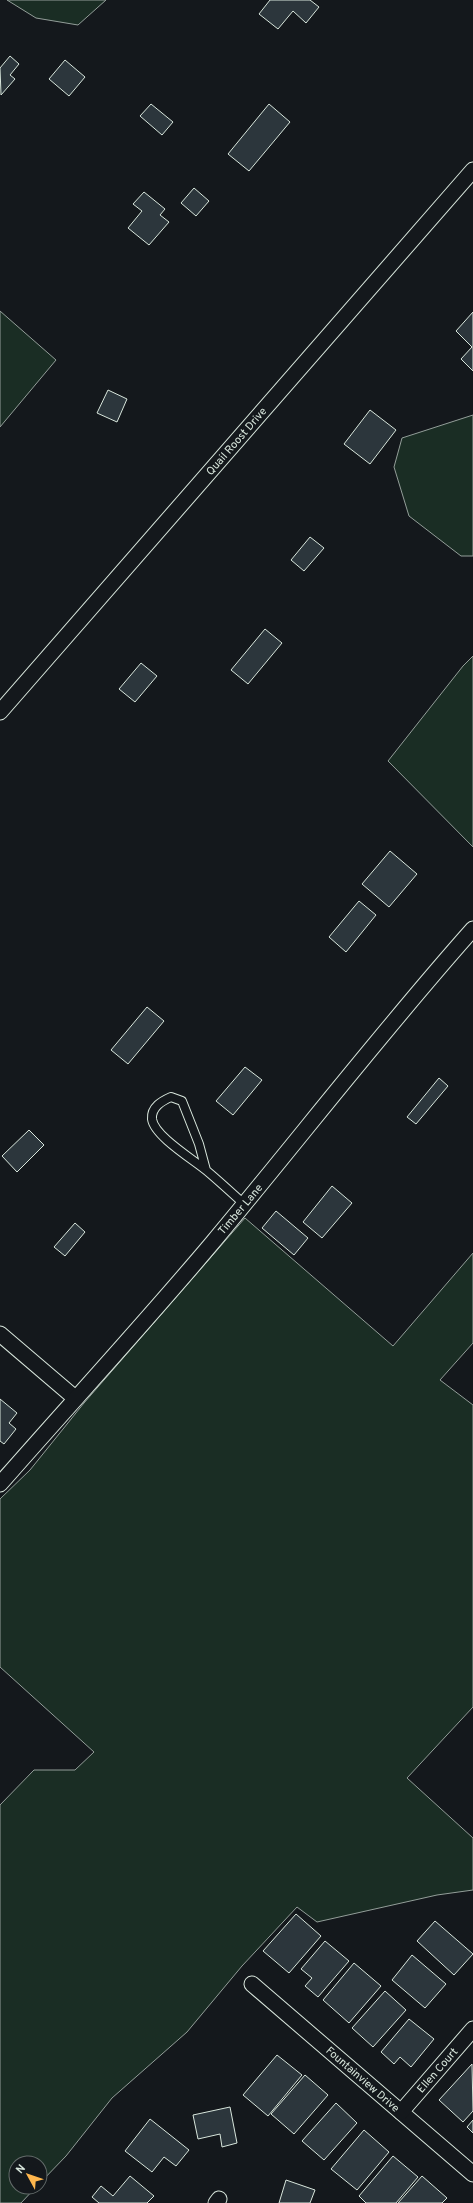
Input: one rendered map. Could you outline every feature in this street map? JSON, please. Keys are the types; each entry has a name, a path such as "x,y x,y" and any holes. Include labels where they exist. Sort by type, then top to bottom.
{"street":[{"name":"Quail Roost Drive","path":"0,712 473,170"},
{"name":"Timber Lane","path":"0,1484 244,1204 417,991 473,929"},
{"path":"0,1334 75,1398"},
{"name":"Fountainview Drive","path":"252,1984 473,2174"},
{"name":"Ellen Court","path":"401,2112 473,2029"}],"lane":[{"path":"206,1170 199,1144 182,1101 171,1097 162,1100 153,1111 152,1119 156,1127 169,1141 206,1170 244,1204"}],"green space":[{"path":"7,0 106,0 78,25 36,18"},
{"path":"0,311 56,360 0,427"},
{"path":"473,415 473,556 461,556 409,516 394,467 402,438"},
{"path":"473,656 473,847 388,761 463,666"},
{"path":"245,1218 393,1346 473,1253 473,1343 440,1380 473,1405 473,1707 407,1778 473,1838 473,1890 437,1895 317,1922 297,1907 242,1966 187,2032 112,2098 66,2156 48,2175 48,2155 8,2155 8,2195 28,2195 21,2203 0,2203 0,1805 34,1770 75,1770 94,1752 0,1667 0,1499 30,1470 84,1403"}],"building":[{"path":"270,0 310,0 319,7 306,23 293,11 278,29 259,14"},
{"path":"10,56 19,64 10,75 15,79 1,95 0,68"},
{"path":"65,60 85,77 69,96 49,79"},
{"path":"151,104 173,122 162,135 140,116"},
{"path":"269,104 290,122 249,171 228,154"},
{"path":"194,188 209,201 196,216 181,203"},
{"path":"144,192 165,209 160,215 169,222 149,245 128,228 142,211 133,204"},
{"path":"473,312 473,371 461,359 472,347 456,331"},
{"path":"108,390 127,399 117,422 97,413"},
{"path":"370,410 396,430 370,464 344,444"},
{"path":"310,537 324,548 304,571 291,560"},
{"path":"265,629 282,643 248,684 231,670"},
{"path":"141,663 157,676 135,702 119,689"},
{"path":"390,851 417,874 389,907 362,884"},
{"path":"359,901 376,915 346,952 329,937"},
{"path":"147,1007 164,1021 128,1064 111,1050"},
{"path":"245,1067 262,1080 233,1115 216,1101"},
{"path":"439,1078 448,1086 416,1124 407,1117"},
{"path":"29,1130 44,1145 17,1172 2,1156"},
{"path":"332,1186 352,1203 322,1238 303,1222"},
{"path":"276,1211 308,1238 294,1255 262,1228"},
{"path":"75,1223 85,1232 65,1256 54,1247"},
{"path":"0,1399 17,1413 9,1423 16,1429 4,1444 0,1441"},
{"path":"296,1914 321,1936 289,1973 263,1951"},
{"path":"435,1921 473,1954 454,1975 417,1941"},
{"path":"325,1941 349,1961 318,1997 305,1986 312,1978 301,1969"},
{"path":"412,1955 446,1984 425,2008 392,1980"},
{"path":"354,1963 381,1986 349,2023 323,2000"},
{"path":"385,1991 406,2010 373,2047 352,2028"},
{"path":"409,2019 434,2039 411,2067 400,2057 394,2064 381,2052"},
{"path":"277,2055 302,2075 268,2116 243,2095"},
{"path":"472,2064 473,2111 463,2122 439,2100"},
{"path":"305,2075 328,2095 294,2134 271,2114"},
{"path":"336,2103 357,2123 324,2160 302,2141"},
{"path":"230,2107 237,2143 222,2147 220,2134 198,2139 193,2115"},
{"path":"150,2119 189,2150 176,2166 164,2157 152,2172 125,2151"},
{"path":"473,2120 473,2133 467,2127"},
{"path":"364,2130 389,2152 357,2190 331,2169"},
{"path":"393,2156 418,2177 396,2203 366,2203 359,2196"},
{"path":"130,2176 154,2196 147,2203 99,2203 92,2197 101,2186 113,2196"},
{"path":"422,2176 447,2198 442,2203 398,2203"},
{"path":"286,2180 315,2190 310,2203 279,2203"}]}
